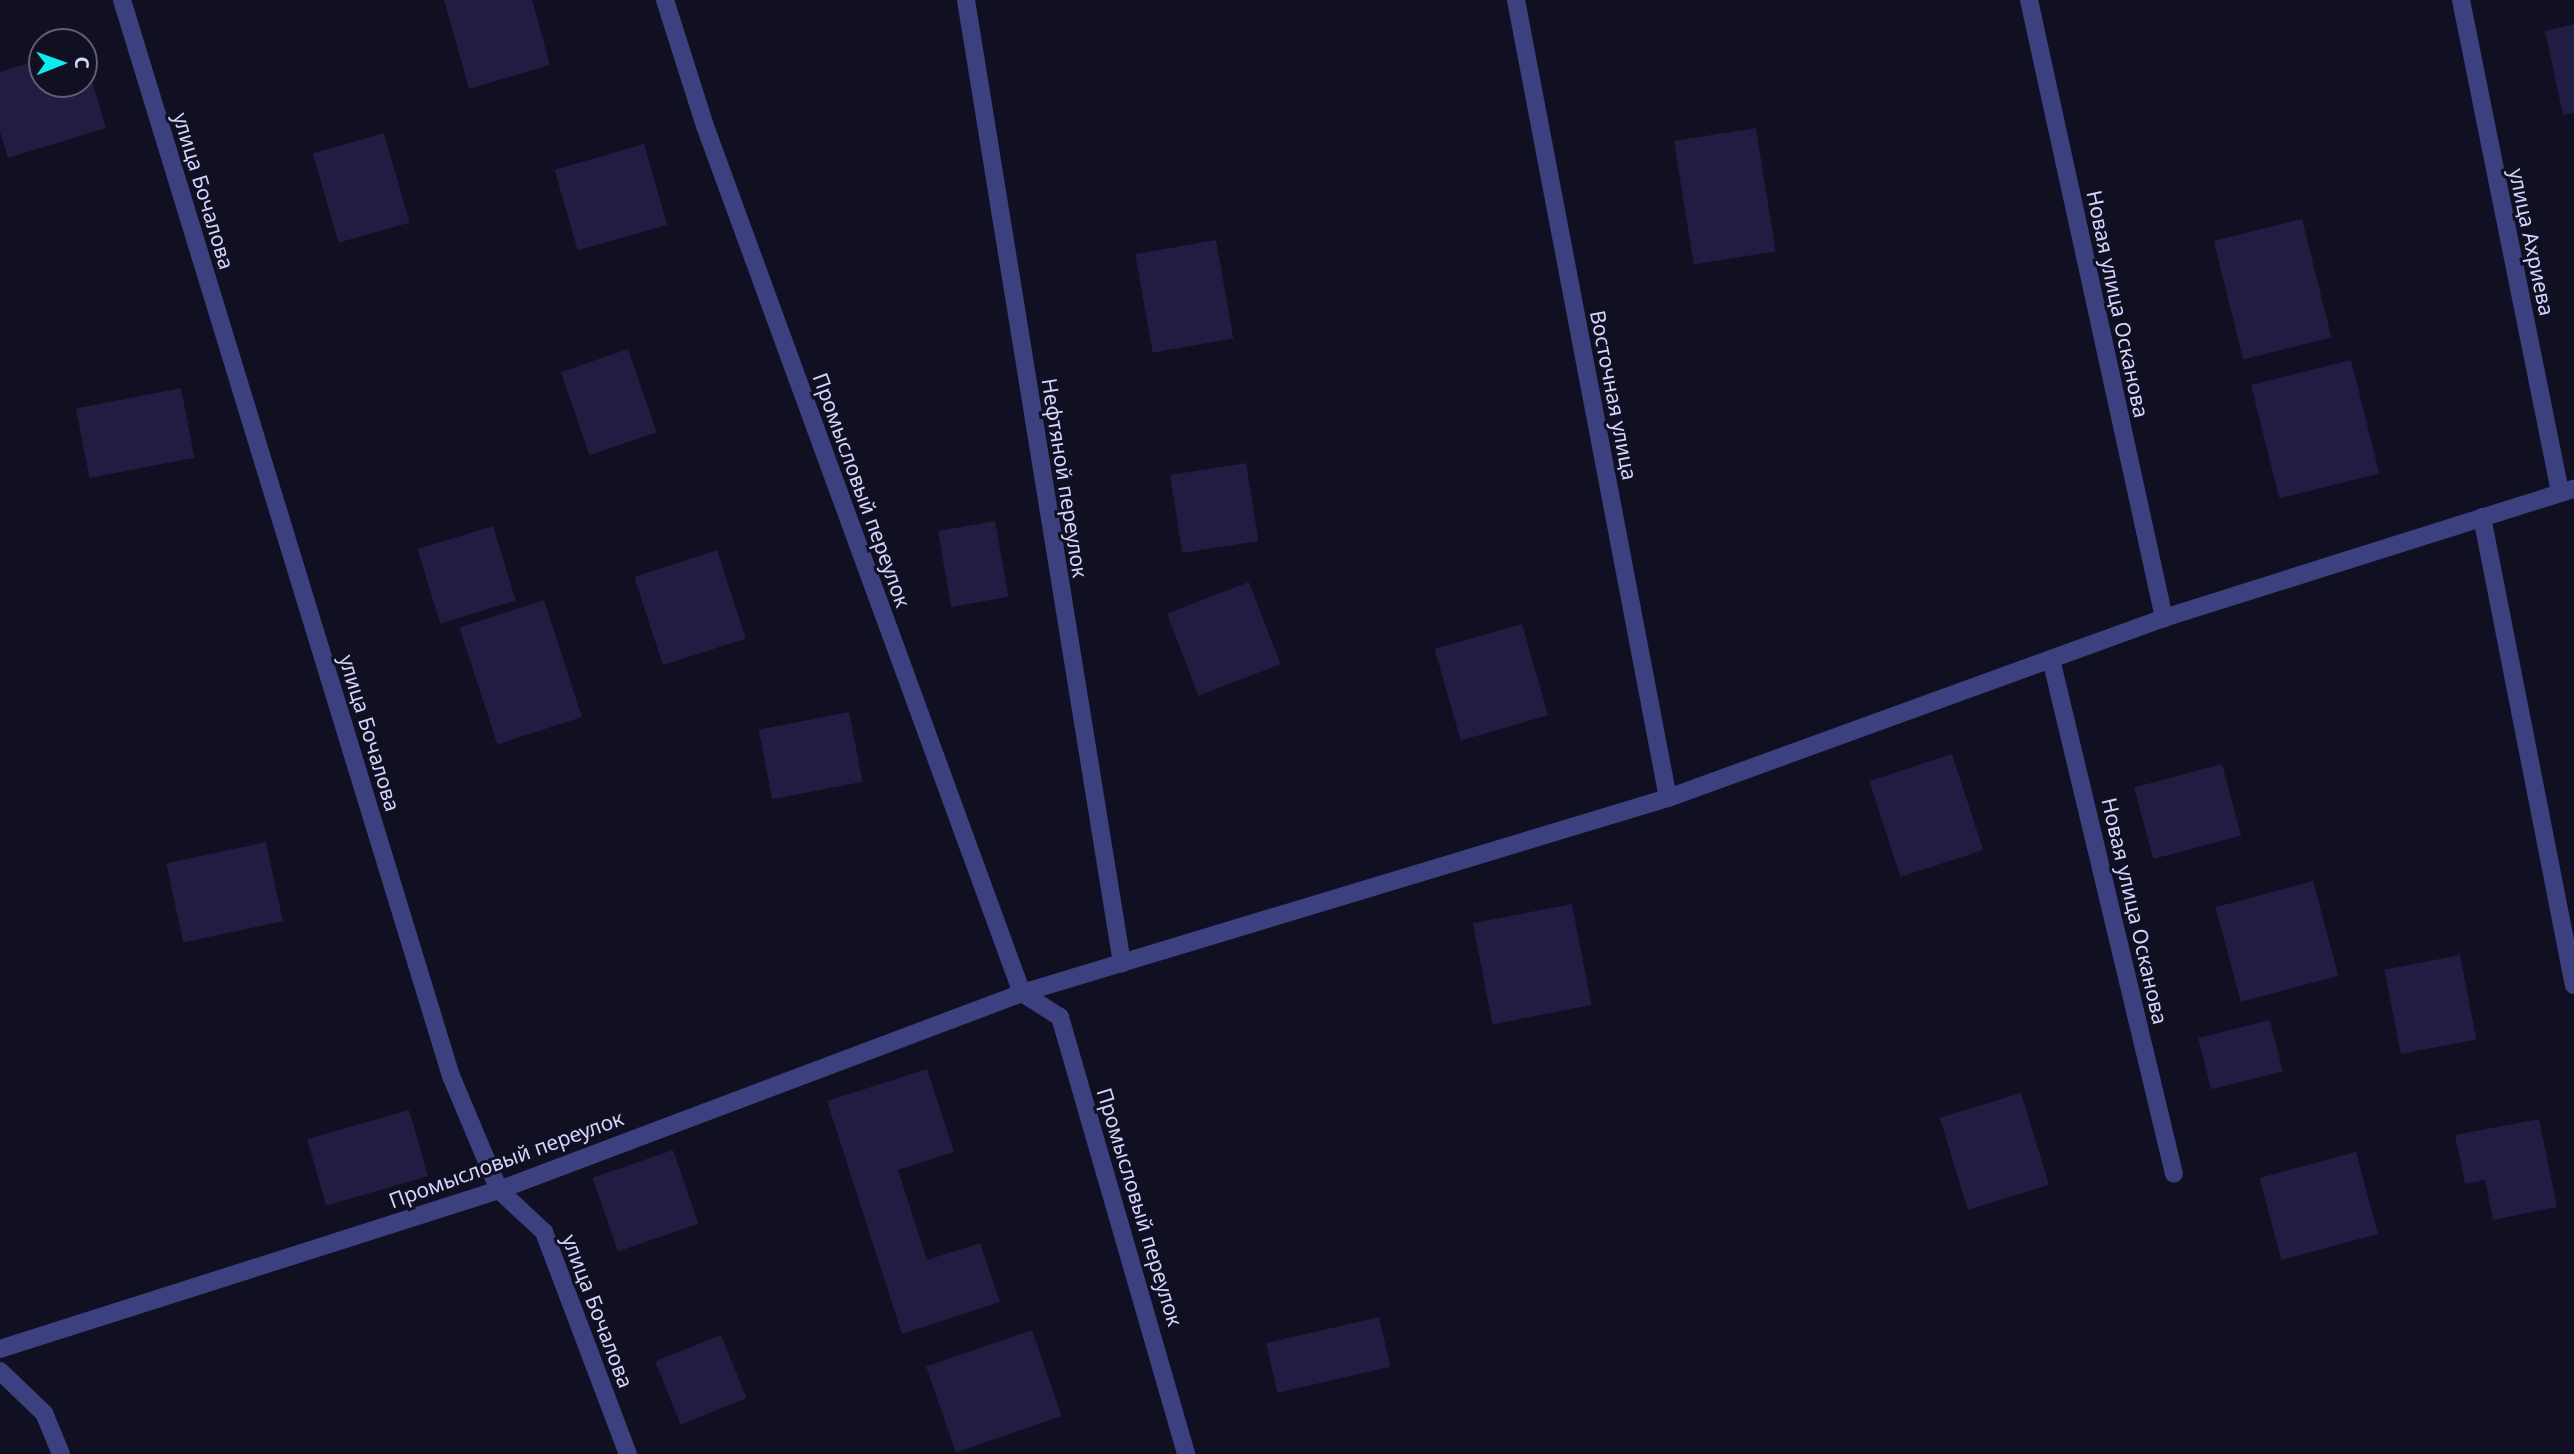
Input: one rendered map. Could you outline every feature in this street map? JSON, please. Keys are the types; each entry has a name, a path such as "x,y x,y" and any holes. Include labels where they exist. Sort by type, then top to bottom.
{"street":[{"name":"улица Бочалова","path":"122,0 451,1076 499,1190 544,1232 628,1454"},
{"name":"Промысловый переулок","path":"665,0 705,126 1022,993 1060,1017 1186,1454"},
{"name":"Нефтяной переулок","path":"966,0 1122,963"},
{"name":"Восточная улица","path":"1516,0 1668,798"},
{"name":"Новая улица Осканова","path":"2029,0 2164,618"},
{"name":"улица Ахриева","path":"2461,0 2567,491"},
{"path":"1022,993 1668,798 2164,618 2567,491"},
{"path":"2482,517 2574,985"},
{"name":"Новая улица Осканова","path":"2051,659 2174,1174"},
{"name":"Промысловый переулок","path":"0,1349 499,1190 1022,993"},
{"path":"0,1371 44,1413 61,1454"}],"building":[{"path":"444,0 532,0 550,65 469,89"},
{"path":"2574,24 2574,113 2563,115 2545,31"},
{"path":"28,63 28,98 97,98 106,128 8,158 0,132 0,72"},
{"path":"1756,128 1776,251 1694,264 1674,141"},
{"path":"384,133 410,222 339,243 313,153"},
{"path":"644,144 667,225 578,250 555,170"},
{"path":"2302,219 2332,337 2243,359 2214,241"},
{"path":"1216,240 1233,338 1153,353 1135,254"},
{"path":"628,349 657,432 590,455 561,372"},
{"path":"2351,360 2379,474 2279,498 2251,385"},
{"path":"181,388 195,458 90,478 76,408"},
{"path":"1246,463 1258,541 1182,553 1170,475"},
{"path":"995,521 1008,597 951,607 938,531"},
{"path":"493,526 516,601 440,624 417,549"},
{"path":"717,550 746,638 663,665 634,577"},
{"path":"1249,582 1281,664 1198,696 1167,614"},
{"path":"544,600 582,717 497,744 459,628"},
{"path":"1522,624 1548,715 1461,740 1435,649"},
{"path":"849,712 863,782 772,799 759,730"},
{"path":"1952,754 1983,850 1900,877 1869,781"},
{"path":"2222,764 2241,835 2153,859 2134,788"},
{"path":"266,842 283,921 183,942 166,863"},
{"path":"2313,881 2338,976 2241,1002 2215,907"},
{"path":"1572,904 1592,1005 1493,1024 1473,923"},
{"path":"2460,955 2476,1039 2401,1054 2384,970"},
{"path":"2270,1020 2283,1071 2211,1089 2198,1038"},
{"path":"927,1069 954,1152 898,1170 927,1260 980,1243 1000,1302 902,1334 827,1101"},
{"path":"2021,1093 2049,1185 1968,1210 1940,1118"},
{"path":"409,1110 428,1176 326,1206 307,1139"},
{"path":"2539,1119 2557,1207 2493,1220 2485,1180 2465,1184 2455,1135"},
{"path":"673,1150 698,1224 618,1251 593,1178"},
{"path":"2356,1152 2378,1234 2281,1260 2259,1178"},
{"path":"1379,1317 1390,1367 1277,1393 1266,1343"},
{"path":"1032,1330 1062,1416 956,1453 926,1366"},
{"path":"721,1335 746,1398 681,1425 655,1362"}]}
